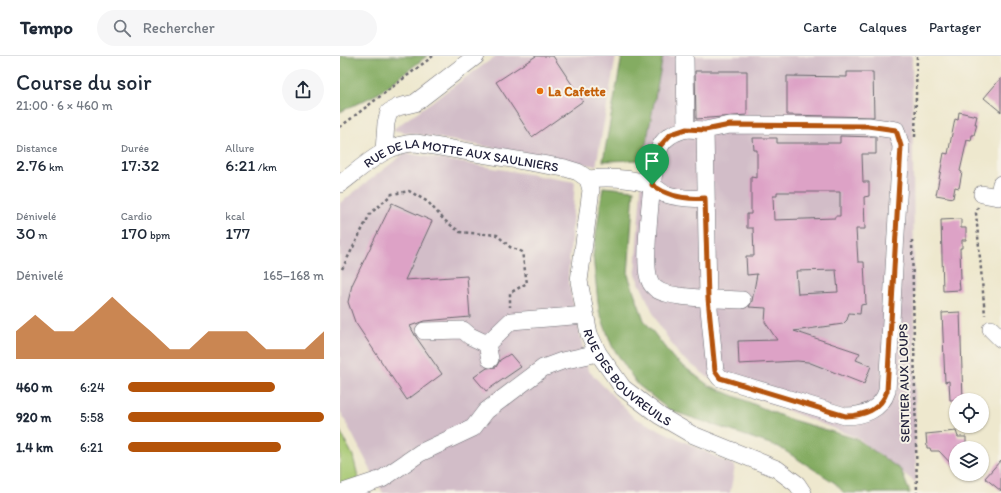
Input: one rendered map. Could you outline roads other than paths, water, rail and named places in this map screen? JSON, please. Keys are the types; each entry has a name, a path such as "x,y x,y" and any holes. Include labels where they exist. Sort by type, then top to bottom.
{"street":[{"path":"384,151 386,122 389,112 398,107 415,103 476,56"},
{"path":"685,59 686,129"},
{"path":"705,130 705,198 708,298 715,371 720,378 845,416 859,416 873,410 884,399 887,391 901,146 896,130 868,126 730,125 705,130 686,129 671,134 660,146 652,185 648,250 648,274 650,282 656,290 662,293 708,298 742,300"},
{"name":"RUE DE LA MOTTE AUX SAULNIERS","path":"340,184 384,151 406,143 416,143 565,168 578,172 588,179"},
{"path":"588,179 609,177 652,185 665,194 692,199 705,198"},
{"name":"RUE DES BOUVREUILS","path":"588,179 592,190 579,281 589,334 598,353 623,388 660,416 691,434 777,469 797,484 803,493"},
{"path":"982,194 998,197 1001,184"},
{"path":"424,331 464,330 488,352 512,321 585,315"},
{"path":"340,493 382,479 420,453 473,428 486,411 543,368 562,361 598,353"}],"place":[{"name":"La Cafette","path":"540,91"}]}
